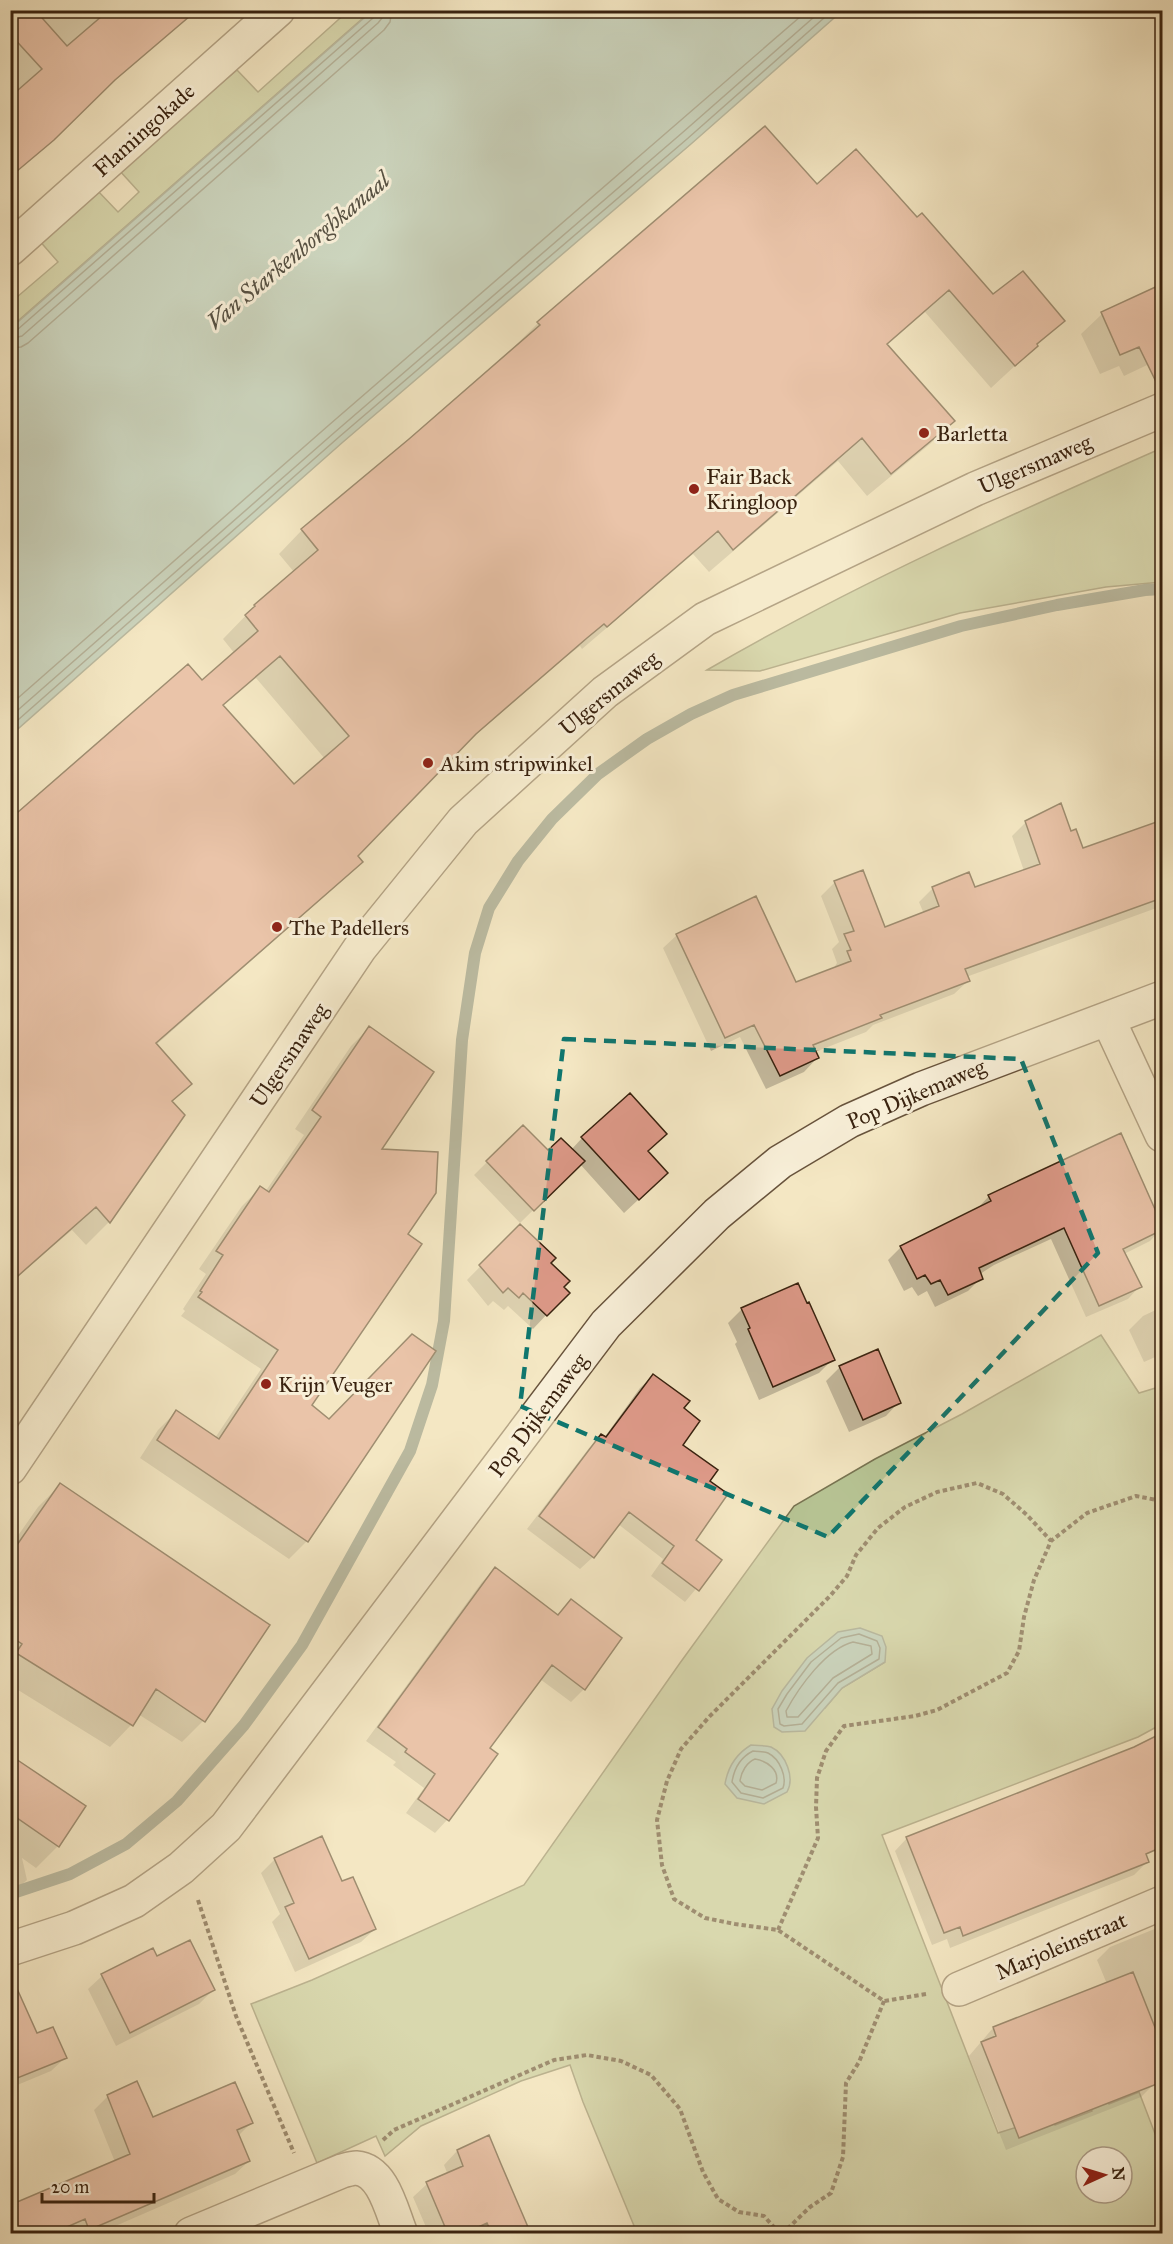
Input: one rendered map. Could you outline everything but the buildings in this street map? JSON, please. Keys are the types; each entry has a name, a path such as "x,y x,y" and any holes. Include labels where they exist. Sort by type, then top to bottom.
{"street":[{"name":"Flamingokade","path":"10,249 278,10"},
{"name":"Ulgersmaweg","path":"10,1468 360,948 463,821 605,692 705,619 975,489 1162,410"},
{"name":"Pop Dijkemaweg","path":"10,1949 74,1928 134,1901 182,1868 226,1827 606,1324 717,1214 780,1162 849,1121 921,1089 1162,998"},
{"path":"1108,1019 1162,1135"},
{"name":"Marjoleinstraat","path":"959,1989 1162,1903"},
{"path":"191,2234 342,2171 357,2168 372,2174 381,2186 401,2234"}],"path":[{"path":"357,2168 393,2130 554,2060 587,2055 621,2061 651,2075 680,2109 703,2172 718,2199 739,2212 764,2216 781,2234 810,2207 831,2193 843,2157 846,2083 859,2062 884,2001 778,1930 705,1918 674,1899 662,1865 657,1820 667,1781 681,1749 709,1717 830,1596 847,1576 856,1555 878,1528 904,1507 937,1492 977,1483 1003,1494 1051,1541"},
{"path":"778,1930 818,1838 817,1778 826,1751 844,1726 915,1716 937,1710 1007,1673 1019,1651 1024,1617 1034,1580 1051,1541 1087,1513 1136,1496 1162,1501"},
{"path":"182,1868 194,1886 236,2016 307,2185"}],"highlighted area":[{"path":"564,1039 1021,1059 1098,1253 828,1537 520,1406"}],"green space":[{"path":"348,11 371,11 11,327 10,303 58,262 38,239 97,190 118,212 139,192 119,170 237,70 258,92"},
{"path":"1162,448 1162,582 1106,587 960,613 760,671 707,670 875,580"},
{"path":"1101,1335 1139,1393 1162,1386 1162,1724 1138,1737 882,1835 998,2133 1052,2116 1055,2125 1092,2111 1090,2103 1106,2097 1109,2104 1139,2092 1162,2152 1162,2233 637,2233 570,2065 521,2081 421,2126 385,2156 376,2136 317,2163 251,2004 312,1980 524,1885 794,1506 875,1459 962,1414","holes":["885,1662 842,1688 825,1708 772,1709"]}],"water":[{"name":"Van Starkenborghkanaal","path":"372,11 842,11 691,144 343,442 11,735 11,328"},
{"path":"860,1628 882,1636 886,1647 885,1662 842,1688 805,1731 782,1732 774,1727 772,1709 782,1691 807,1658 838,1632"},
{"path":"751,1745 771,1747 781,1755 788,1767 790,1780 787,1792 764,1804 737,1798 725,1784 733,1761"}],"waterway":[{"path":"10,1894 70,1874 126,1844 177,1801 244,1725 302,1645 410,1451 432,1385 444,1321 462,1040 475,953 489,908 518,861 552,819 598,774 647,739 691,714 733,695 961,626 1057,605 1162,589"}],"place":[{"name":"Barletta","path":"924,433"},
{"name":"Fair Back Kringloop","path":"694,489"},
{"name":"Akim stripwinkel","path":"428,763"},
{"name":"The Padellers","path":"277,927"},
{"name":"Krijn Veuger","path":"266,1384"}]}
